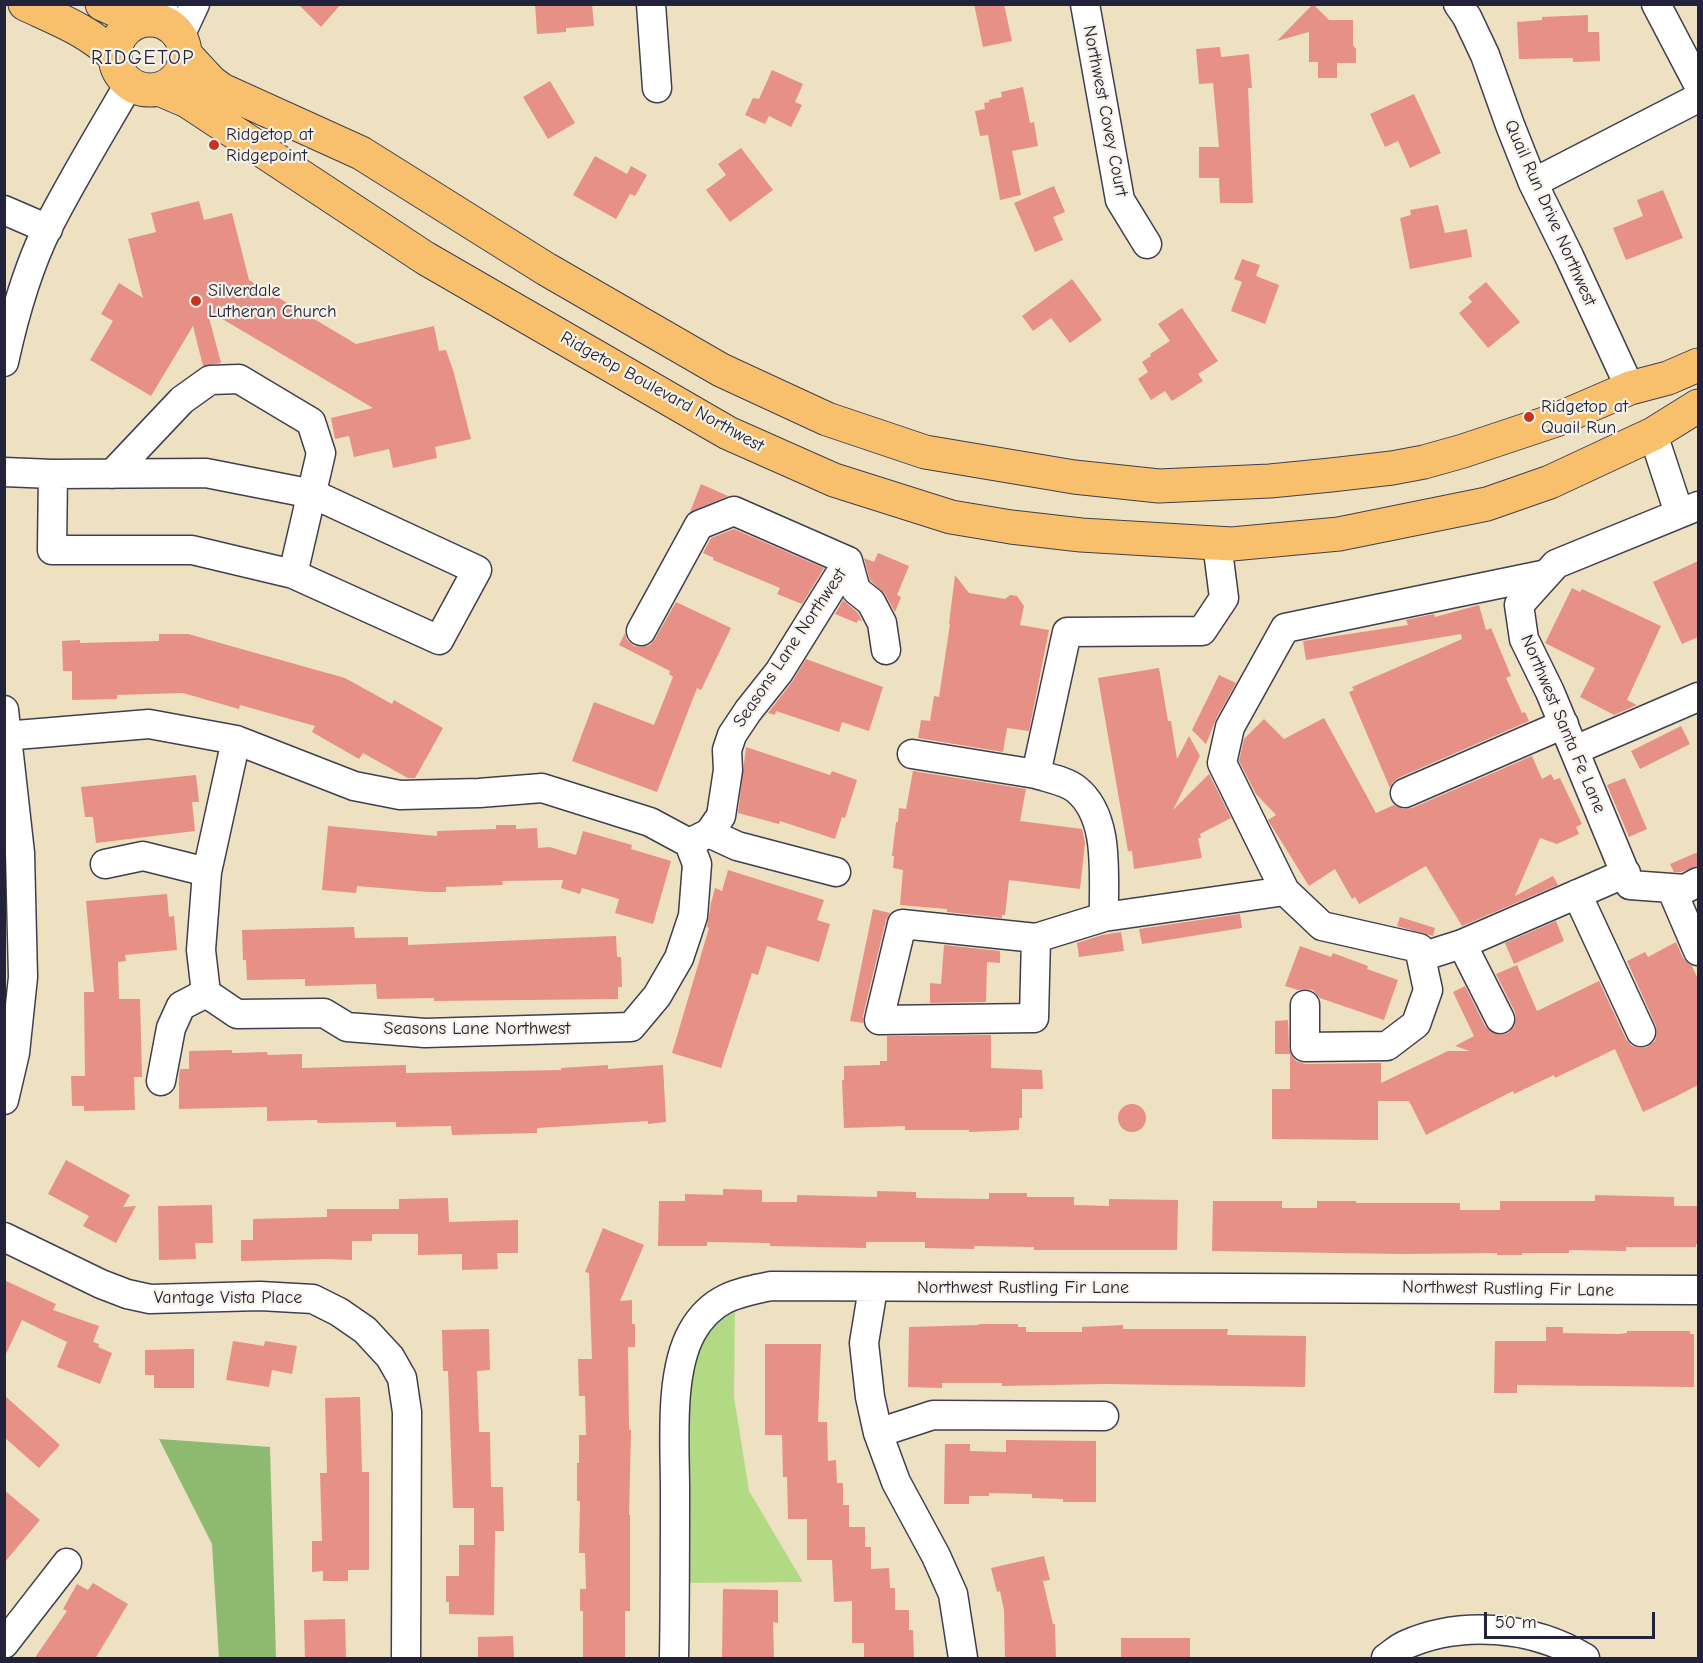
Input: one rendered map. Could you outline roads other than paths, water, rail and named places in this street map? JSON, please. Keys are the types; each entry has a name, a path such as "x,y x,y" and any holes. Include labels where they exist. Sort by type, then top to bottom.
{"main road":[{"name":"Ridgetop Boulevard Northwest","path":"25,4 89,35 102,44 134,76 194,106 425,258 728,433 834,480 951,517 1081,536 1232,544 1339,534 1487,504 1550,482 1653,434 1698,406"},
{"path":"102,4 152,15 172,27 182,45 206,77 222,90 361,153 546,268 721,370 827,419 924,452 1074,477 1159,486 1270,481 1392,468 1424,462 1547,423 1630,388 1668,378 1698,365"},
{"path":"152,15 130,25 116,42 134,76 174,81 185,59 182,45"},
{"path":"1630,388 1646,387 1660,397 1665,413 1663,421 1653,434"}],"street":[{"path":"182,45 195,4"},
{"path":"651,4 657,88"},
{"name":"Quail Run Drive Northwest","path":"1458,4 1467,16 1485,55 1533,183 1630,388"},
{"path":"1656,4 1698,84"},
{"name":"Northwest Covey Court","path":"1091,6 1120,200 1147,244"},
{"path":"4,362 12,327 48,229 134,76"},
{"path":"1533,183 1698,98"},
{"path":"4,210 48,229"},
{"path":"112,474 182,400 210,380 239,379 311,422 321,453 293,574"},
{"name":"Northwest Santa Fe Lane","path":"1626,873 1564,724 1524,639 1519,605 1556,564 1689,509 1653,434"},
{"path":"4,472 206,473 313,494 477,570 439,640 293,574 192,550 51,550 53,474"},
{"path":"641,631 699,525 734,511 848,561 856,590 871,602 882,623 886,650"},
{"path":"1036,774 1067,632 1202,631 1224,598 1217,543"},
{"name":"Seasons Lane Northwest","path":"206,993 237,1014 324,1013 347,1027 425,1033 631,1027 657,996 679,958 693,916 699,838 721,816 728,770 727,750 732,735 779,672 848,561"},
{"path":"1305,1005 1305,1047 1387,1046 1416,1024 1428,990 1419,948 1322,926 1285,891 1222,763 1230,727 1286,628 1547,574"},
{"path":"1575,750 1698,697"},
{"path":"4,1100 15,1053 23,977 20,853 5,727 149,724 236,740 354,786 400,795 479,793 542,788 699,838 836,872"},
{"path":"1405,793 1564,724"},
{"path":"161,1080 171,1028 181,1006 206,993 201,950 207,872 236,740"},
{"path":"912,754 1036,774 1075,788 1095,812 1102,846 1104,917"},
{"path":"105,864 143,856 207,872"},
{"path":"1421,957 1462,944 1626,873 1630,885 1685,885 1698,951"},
{"path":"1036,938 1034,1018 879,1020 902,924 1036,938 1104,917 1285,891"},
{"path":"1577,894 1641,1032"},
{"path":"1462,944 1500,1019"},
{"name":"Vantage Vista Place","path":"4,1237 101,1284 127,1294 150,1299 260,1296 313,1299 339,1312 365,1330 390,1357 402,1378 407,1412 406,1659"},
{"name":"Northwest Rustling Fir Lane","path":"675,1659 675,1399 683,1354 692,1332 704,1315 718,1302 738,1293 771,1286 1698,1290"},
{"path":"873,1288 864,1343 870,1397 878,1433 896,1482 936,1556 953,1594 963,1659"},
{"path":"878,1433 933,1415 1104,1416"},
{"path":"4,1644 67,1563"},
{"path":"1386,1659 1404,1646 1449,1632 1486,1630 1553,1641 1585,1659"}],"place":[{"name":"Ridgetop at Ridgepoint","path":"214,145"},
{"name":"Silverdale Lutheran Church","path":"196,301"},
{"name":"Ridgetop at Quail Run","path":"1529,417"}],"district":[{"name":"RIDGETOP","path":"143,58"}]}
